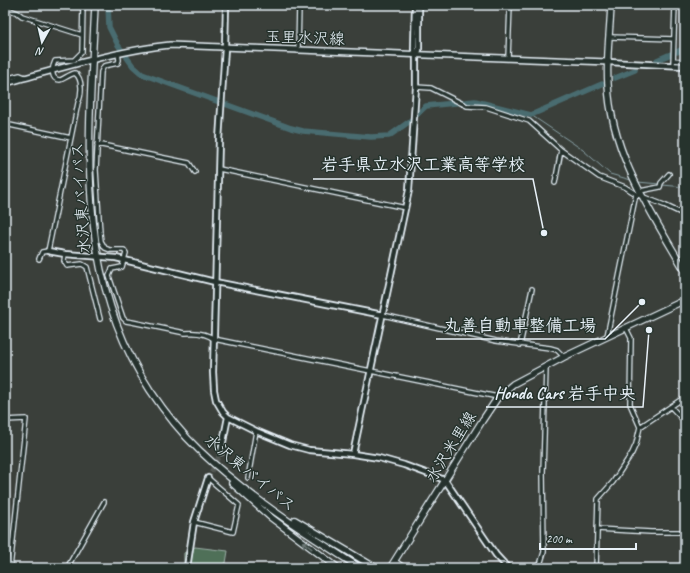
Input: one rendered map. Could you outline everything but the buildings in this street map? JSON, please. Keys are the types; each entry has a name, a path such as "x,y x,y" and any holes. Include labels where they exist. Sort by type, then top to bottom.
{"main road":[{"name":"水沢東バイパス","path":"95,5 92,60 90,165 91,206 97,257 111,311 118,330 136,367 158,402 198,449 235,482 256,498 360,568"},
{"path":"611,5 608,83 610,105 615,130 624,159 639,194 685,271"},
{"name":"玉里水沢線","path":"5,83 52,72 131,50 170,45 608,62"},
{"name":"水沢米里線","path":"390,568 498,397 513,384 685,300"},
{"path":"198,449 254,503 338,568"},
{"path":"256,498 376,568"}],"street":[{"path":"48,251 80,99 81,81 79,76 75,73 68,74 62,80 58,80 52,72 53,65 56,62 74,60 82,52 83,5"},
{"path":"226,5 218,169 213,372 214,390 219,406 228,417 256,431 290,445 309,450 379,458 404,465 445,480 496,555 508,568"},
{"path":"298,51 299,5"},
{"path":"353,454 406,208 410,176 416,87 416,54 414,49 415,5"},
{"path":"416,54 419,50 419,5"},
{"path":"508,58 510,5"},
{"path":"673,60 676,5"},
{"path":"5,8 22,16 82,35"},
{"path":"610,37 674,39"},
{"path":"118,53 118,63 104,66 101,70 97,175 101,241 103,246 107,249 124,250 126,253 122,267 112,269 109,276 123,318 126,321 185,333 194,332 209,335 214,339 498,397"},
{"path":"673,60 679,66 685,66"},
{"path":"608,62 685,61"},
{"path":"5,79 20,75 26,78"},
{"path":"416,87 431,88 458,100 467,106 486,107 529,121 561,150 599,177 625,187 685,216"},
{"path":"5,124 71,138"},
{"path":"97,144 189,163 195,172"},
{"path":"555,183 561,150"},
{"path":"218,169 406,208"},
{"path":"639,194 660,187 661,183 669,174"},
{"path":"606,338 639,194"},
{"path":"39,259 42,252 48,251 125,260 216,282 383,315 496,341 550,348 557,350 564,358"},
{"path":"65,254 64,261 67,266 82,264 87,267 100,320"},
{"path":"520,345 532,289"},
{"path":"596,568 598,499 614,482 632,452 636,444 640,427 630,404 630,338 626,328"},
{"path":"539,568 544,552 543,472 546,367"},
{"path":"640,427 685,397"},
{"path":"671,407 685,422"},
{"path":"221,452 228,417"},
{"path":"5,420 26,419 10,568"},
{"path":"248,478 256,431"},
{"path":"187,568 194,522 208,478 239,505 233,532 194,522"},
{"path":"67,568 104,502"},
{"path":"597,529 685,532"},
{"path":"395,561 405,568"}],"green space":[{"path":"195,547 228,551 226,563 216,568 184,568 184,553"}],"waterway":[{"path":"108,5 109,27 118,45 133,66 142,74 303,131 371,137 389,136 410,121 426,106 475,101 531,115 602,84"},
{"path":"677,52 685,48"},
{"path":"657,60 671,54"},
{"path":"615,78 635,70"},
{"path":"531,115 583,150 610,174 631,180"},
{"path":"638,182 659,184"},
{"path":"662,185 685,187"}],"tunnel":[{"path":"208,478 221,452"}],"place":[{"name":"岩手県立水沢工業高等学校","path":"544,233"},
{"name":"丸善自動車整備工場","path":"642,302"},
{"name":"Honda Cars 岩手中央","path":"649,330"}]}
